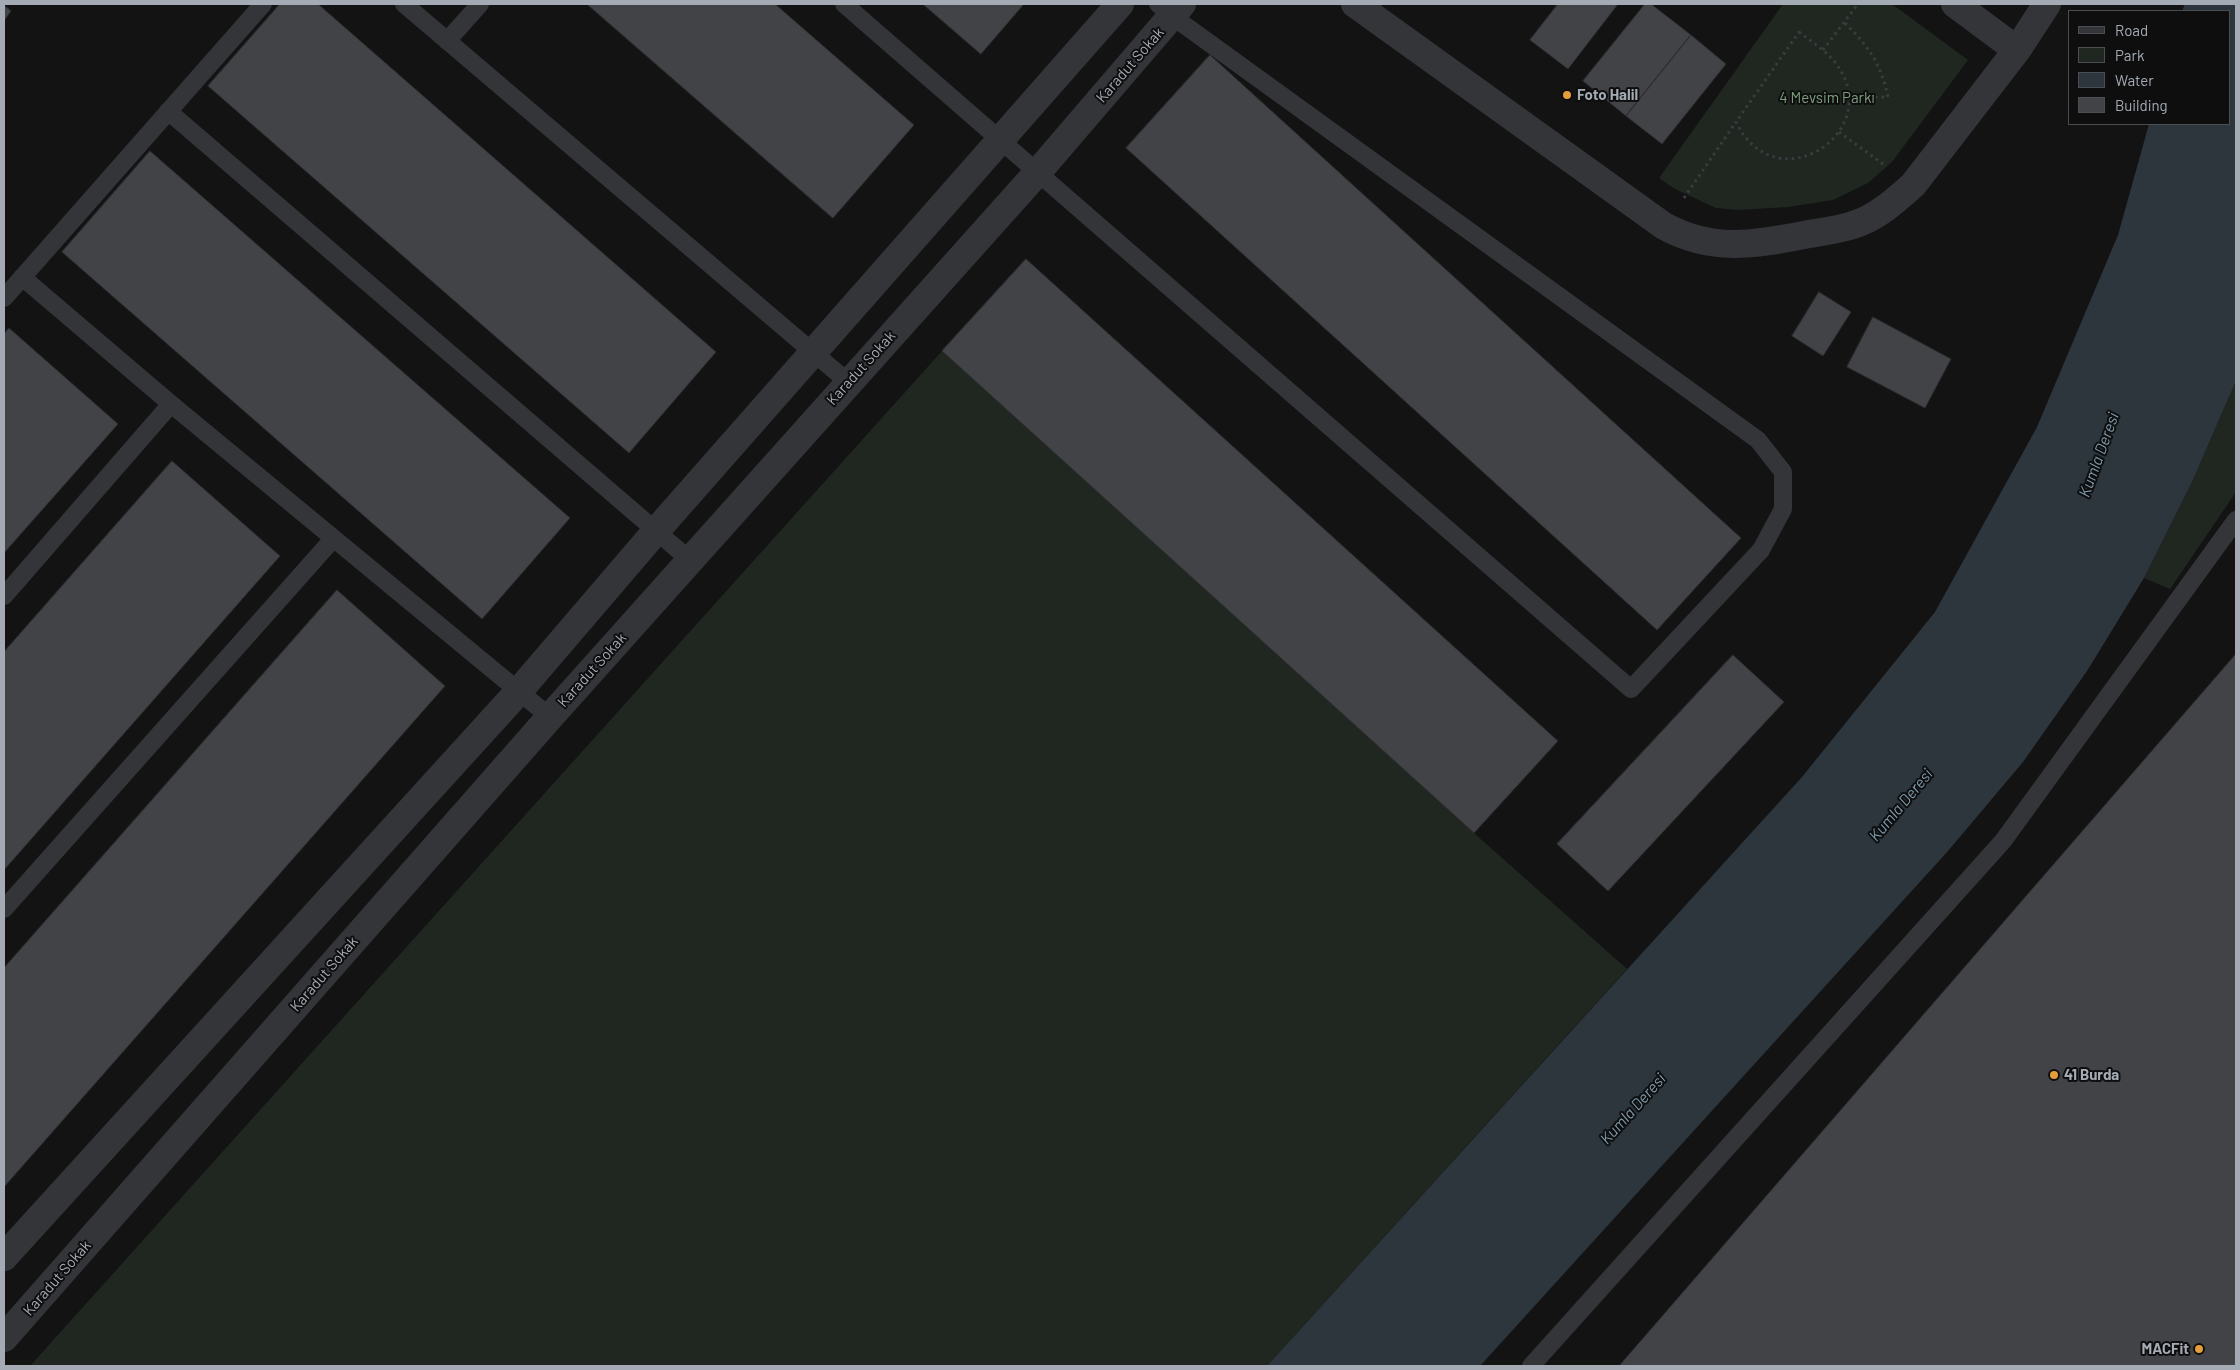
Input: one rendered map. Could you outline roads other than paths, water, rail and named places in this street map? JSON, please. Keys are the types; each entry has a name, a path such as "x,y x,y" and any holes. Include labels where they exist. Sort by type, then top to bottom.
{"street":[{"path":"4,1257 519,691 656,531 1120,4"},
{"path":"1355,4 1664,226 1681,236 1709,243 1735,246 1770,242 1854,225 1893,203 1912,185 2017,50 2047,4"},
{"path":"1955,4 2017,50"},
{"name":"Karadut Sokak","path":"4,1338 550,717 1037,173 1171,8"}],"lane":[{"path":"4,298 263,4"},
{"path":"404,4 848,382"},
{"path":"448,41 480,4"},
{"path":"844,4 1631,689 1761,550 1783,509 1783,472 1758,440 1171,8"},
{"path":"168,111 691,561"},
{"path":"22,277 171,404 550,717"},
{"path":"4,596 171,404"},
{"path":"1531,1366 2003,841 2236,520"},
{"path":"4,909 333,538"}],"water":[{"name":"Kumla Deresi","path":"2185,4 2236,4 2236,381 2192,482 2144,578 2087,671 2023,762 1948,851 1480,1366 1267,1366 1802,777 1935,612 2037,427 2118,235 2149,125 2230,125 2230,10 2182,10"}],"place":[{"name":"Foto Halil","path":"1567,95"},
{"name":"41 Burda","path":"2054,1075"},
{"name":"MACFit","path":"2199,1349"}],"park label":[{"name":"4 Mevsim Parkı","path":"1827,98"}]}
